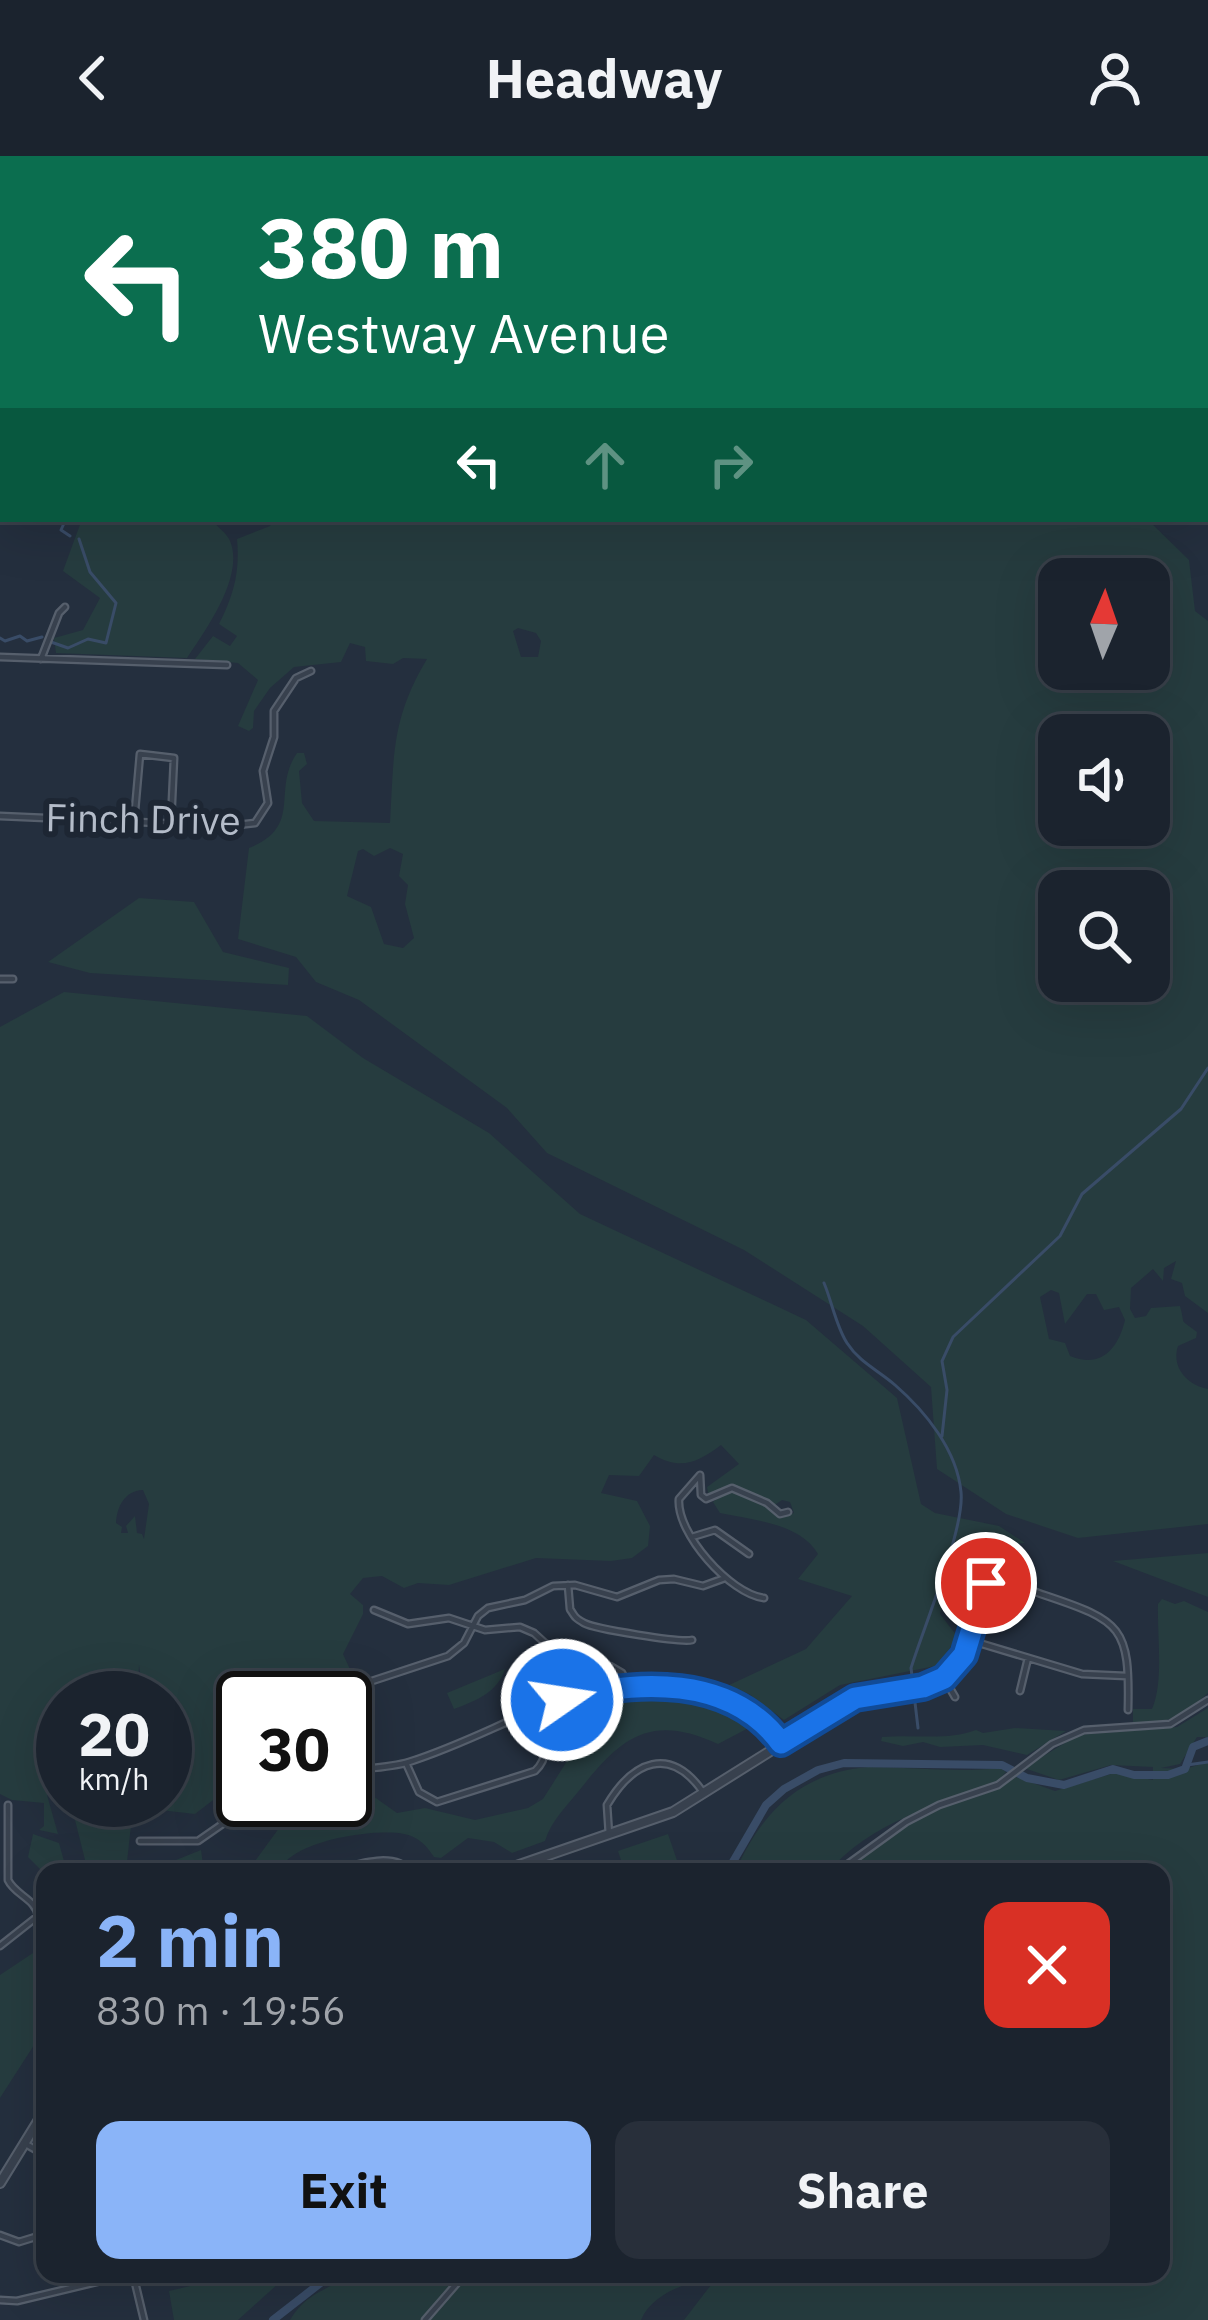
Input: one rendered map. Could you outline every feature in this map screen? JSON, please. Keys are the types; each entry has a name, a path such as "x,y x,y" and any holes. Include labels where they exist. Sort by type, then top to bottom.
{"street":[{"path":"41,659 64,607"},
{"path":"0,658 227,665"},
{"name":"Finch Drive","path":"0,816 240,826 259,820 268,803 263,766 274,737 274,711 296,678 311,671"},
{"path":"134,822 137,756 155,754 173,758 171,823"},
{"path":"0,979 13,980"},
{"path":"764,1598 744,1594 725,1578 682,1526 678,1509 683,1491 700,1474 701,1495 706,1499 732,1489 777,1512 788,1512"},
{"path":"692,1537 715,1530 749,1554"},
{"path":"372,1681 448,1656 464,1643 488,1608 518,1603 544,1589 568,1585 617,1597 658,1580 703,1586 725,1578"},
{"path":"539,1863 662,1817 855,1698 923,1687 944,1678 960,1661 988,1580 1083,1608 1106,1620 1128,1654 1128,1710"},
{"path":"568,1585 570,1609 587,1624 675,1642 692,1640"},
{"path":"374,1610 408,1624 448,1618 484,1630 508,1625 525,1628 567,1663 586,1669 615,1668 627,1685"},
{"path":"969,1640 1082,1674 1129,1676"},
{"path":"1020,1691 1028,1658"},
{"path":"944,1678 955,1697"},
{"path":"372,1767 406,1762 532,1708 627,1685 722,1697 754,1712 781,1743"},
{"path":"849,1863 906,1822 939,1805 983,1793 1052,1744 1084,1730 1170,1724 1208,1700"},
{"path":"406,1762 419,1792 437,1802 535,1771 546,1749 532,1708"},
{"path":"609,1835 608,1805 635,1768 655,1764 682,1769 704,1794"},
{"path":"8,1805 3,1861 9,1882 36,1910"},
{"path":"140,1841 198,1841 218,1827"},
{"path":"0,1946 36,1918"},
{"path":"0,2182 36,2124"},
{"path":"23,2143 36,2150"},
{"path":"0,2235 20,2242 36,2237"},
{"path":"0,2300 92,2283"},
{"path":"134,2283 144,2320"},
{"path":"424,2320 457,2283"}],"green space":[{"path":"81,522 214,522 230,541 233,555 228,586 187,658 56,653 54,638 83,630 100,598 63,571"},
{"path":"272,522 1150,522 1189,560 1195,611 1208,621 1208,1313 1185,1296 1182,1283 1171,1279 1176,1261 1164,1268 1163,1281 1153,1269 1131,1288 1130,1309 1135,1318 1146,1316 1151,1308 1180,1306 1184,1322 1197,1332 1196,1338 1178,1346 1176,1354 1187,1379 1208,1389 1208,1524 1078,1538 1006,1514 937,1469 931,1387 863,1326 744,1250 547,1153 507,1108 359,1000 316,982 296,957 238,939 249,848 266,839 282,818 286,781 297,753 304,753 307,764 299,771 302,803 314,821 390,823 401,720 427,659 403,658 393,664 366,661 365,647 350,643 341,662 294,667 270,688 254,711 253,728 238,726 258,680 238,663 195,659 213,636 230,646 237,636 219,624 238,562 237,539","holes":["513,631 536,633 541,641 538,657 521,657","390,848 403,854 399,876 408,885 405,904 414,938 403,948 384,944 371,907 347,896 358,851 374,856","1051,1290 1059,1293 1065,1324 1087,1294 1096,1294 1104,1310 1119,1307 1125,1320 1113,1348 1099,1358 1081,1359 1070,1356 1065,1343 1049,1339 1040,1297"]},
{"path":"139,898 194,902 223,952 289,968 288,985 90,973 48,962"},
{"path":"64,992 307,1016 363,1058 489,1133 580,1214 806,1320 897,1398 921,1504 935,1513 999,1526 1025,1543 1000,1545 973,1576 947,1582 940,1614 957,1636 940,1665 840,1685 784,1720 749,1694 727,1686 806,1649 852,1596 798,1579 818,1554 800,1536 775,1524 720,1513 713,1502 727,1490 709,1497 707,1487 739,1464 721,1445 689,1462 673,1463 654,1455 639,1476 609,1475 601,1493 637,1501 650,1526 648,1546 632,1558 536,1558 449,1585 418,1583 404,1588 382,1576 363,1578 350,1594 363,1605 343,1654 351,1671 216,1671 216,1798 195,1814 192,1671 140,1671 139,1665 139,1671 36,1671 36,1802 0,1794 0,1027","holes":["143,1490 149,1504 144,1539 137,1533 135,1516 126,1526 128,1533 121,1533 116,1523 126,1497","727,1490 741,1491 773,1506 782,1500 790,1502 794,1513 781,1518 770,1506"]},
{"path":"1208,1553 1208,1597 1113,1561"},
{"path":"1162,1599 1175,1604 1184,1601 1208,1612 1208,1693 1181,1717 1139,1725 1133,1723 1133,1709 1152,1709 1156,1698 1158,1604"},
{"path":"505,1669 492,1690 454,1709 447,1693"},
{"path":"649,1695 716,1704 758,1723 718,1744 675,1731 641,1735 597,1769 545,1841 512,1853 494,1842 468,1838 441,1858 434,1857 414,1837 373,1833 315,1845 285,1863 254,1863 280,1827 372,1827 373,1796 397,1813 425,1808 475,1820 528,1808 543,1799 574,1750 584,1724 614,1714 619,1696"},
{"path":"1208,1708 1208,1737 1197,1737 1180,1764 1161,1768 1185,1769 1208,1762 1208,2320 684,2320 712,2283 1170,2283 1170,1863 856,1863 910,1823 985,1794 1013,1776 1055,1791 1114,1773 1153,1780 1153,1767 1111,1765 1059,1780 1024,1768 1078,1735 1177,1727"},
{"path":"1015,1728 1066,1731 1027,1755 983,1745 940,1747 923,1742 903,1746 881,1741 882,1737"},
{"path":"868,1767 1000,1768 1006,1772 997,1782 885,1828 837,1863 740,1863 758,1831 786,1799 823,1777"},
{"path":"77,1827 131,1827 127,1863 86,1863"},
{"path":"33,1834 59,1843 65,1863 36,1865 28,1857"},
{"path":"668,1834 678,1863 622,1863 618,1851"},
{"path":"201,1850 203,1863 174,1863"},
{"path":"36,1951 36,2042 0,2098 0,1975"},
{"path":"203,2283 279,2283 238,2320 174,2320 169,2291"},
{"path":"334,2283 454,2283 422,2320 290,2320 310,2298"},
{"path":"463,2283 690,2283 652,2303 641,2320 428,2320"}],"waterway":[{"path":"65,522 61,530 70,536"},
{"path":"51,642 68,648 88,639 106,643 116,603 90,572 79,539"},
{"path":"0,638 20,636 27,641 42,637"},
{"path":"942,1436 947,1390 942,1361 953,1337 1060,1236 1082,1194 1181,1109 1208,1068"},
{"path":"824,1283 847,1343 928,1419 958,1476 957,1529 911,1668 913,1684"},
{"path":"914,1694 918,1728"},
{"path":"732,1863 766,1805 818,1770 844,1763 1002,1765 1027,1778 1064,1785 1113,1769 1134,1775 1168,1775 1185,1769 1193,1747 1208,1741"},
{"path":"1187,1765 1208,1762"},
{"path":"273,2320 320,2283"}],"route":[{"path":"562,1700 627,1685 707,1694 754,1712 781,1743 855,1698 923,1687 944,1678 964,1655 986,1583"}]}
